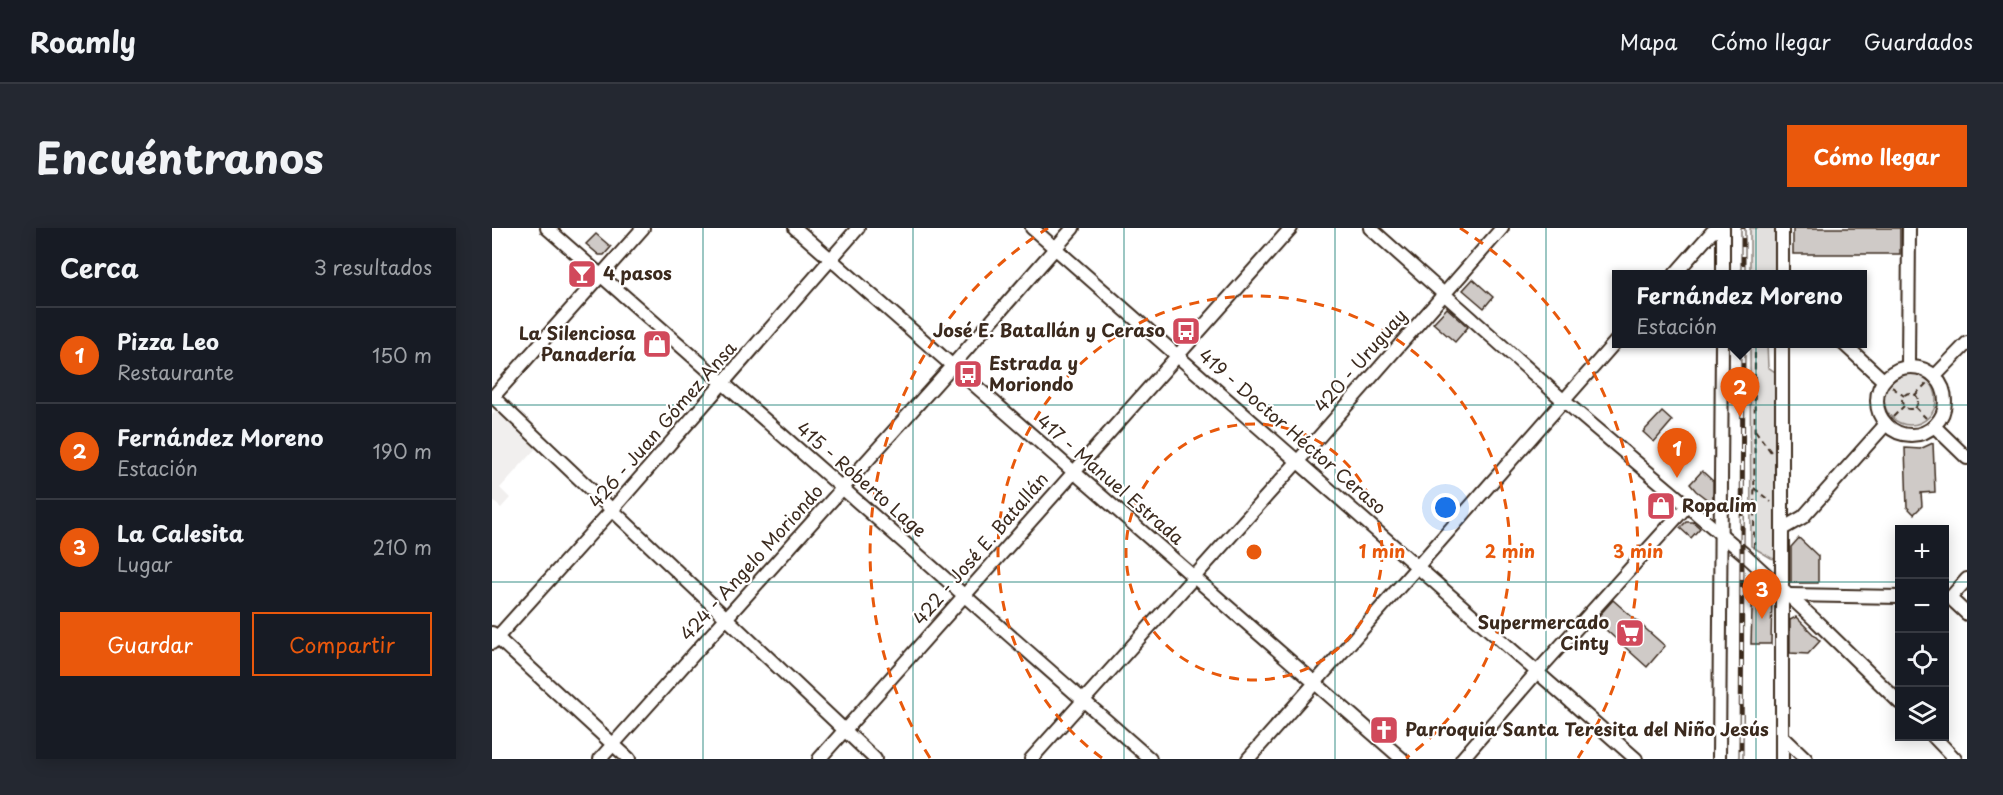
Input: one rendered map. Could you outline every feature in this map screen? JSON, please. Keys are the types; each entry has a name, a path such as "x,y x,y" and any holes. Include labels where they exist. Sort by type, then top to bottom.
{"street":[{"name":"415 - Roberto Lage","path":"547,228 1150,759"},
{"path":"643,228 492,397 875,759"},
{"name":"417 - Manuel Estrada","path":"795,228 1402,759"},
{"name":"426 - Juan Gómez Ansa","path":"494,638 612,510 858,228"},
{"name":"419 - Doctor Héctor Ceraso","path":"1032,228 1636,759"},
{"name":"424 - Angelo Moriondo","path":"600,759 1073,228"},
{"name":"422 - José E. Batallán","path":"819,759 1291,228"},
{"path":"1370,228 1564,401 1743,553 1895,700"},
{"name":"420 - Uruguay","path":"1031,759 1298,461 1502,228"},
{"path":"1782,228 1782,270"},
{"path":"1908,366 1910,228"},
{"path":"1679,270 1712,232 1723,229 1723,270"},
{"path":"1935,376 1967,343"},
{"path":"1248,759 1612,346"},
{"path":"1719,759 1722,348"},
{"path":"1782,348 1781,467 1785,592 1782,759"},
{"path":"1848,348 1883,380"},
{"path":"1908,366 1925,370 1935,376 1941,384 1945,406 1934,426 1916,434 1905,434 1895,431 1886,424 1877,407 1877,396 1883,380 1891,373 1908,366"},
{"path":"1782,529 1803,517 1886,424"},
{"path":"1934,426 1967,458"},
{"path":"1462,759 1537,672 1688,506"},
{"path":"1949,596 1967,579"},
{"path":"1785,592 1895,597"},
{"path":"1949,600 1967,614"},
{"path":"494,638 629,759"},
{"path":"1782,736 1806,759"},
{"path":"1938,741 1955,759"}],"path":[{"path":"1754,564 1755,348"},
{"path":"1915,395 1935,376"},
{"path":"1883,380 1904,396"},
{"path":"1909,393 1915,395 1918,402 1915,407 1909,409 1904,406 1902,402 1904,396 1909,393"},
{"path":"1886,424 1904,406"},
{"path":"1915,407 1934,426"},
{"path":"1755,430 1781,467"},
{"path":"1754,488 1782,511"}],"shaded area":[{"path":"1750,228 1778,228 1778,270 1750,270"},
{"path":"1750,348 1767,348 1768,367 1775,372 1775,559 1751,546"},
{"path":"1905,373 1915,373 1929,380 1936,399 1929,418 1915,425 1905,425 1895,421 1888,414 1884,404 1884,394 1888,384 1895,377"},
{"path":"498,409 537,447 500,488 510,498 501,508 492,500 492,415"}],"building":[{"path":"1793,228 1900,228 1900,254 1793,254"},
{"path":"596,234 611,247 604,255 599,255 586,244"},
{"path":"1473,279 1493,297 1484,308 1463,290"},
{"path":"1447,308 1468,327 1455,342 1433,323"},
{"path":"655,334 666,344 653,359 642,350"},
{"path":"1662,412 1672,421 1654,442 1643,432"},
{"path":"1933,443 1935,492 1921,493 1922,506 1914,514 1907,507 1905,448 1920,449"},
{"path":"1702,471 1713,481 1713,504 1690,484"},
{"path":"1660,494 1669,502 1670,508 1661,518 1649,506"},
{"path":"1686,522 1693,522 1700,528 1691,538 1680,528"},
{"path":"1799,538 1818,556 1818,583 1791,583 1791,547"},
{"path":"1753,578 1772,594 1771,644 1751,644"},
{"name":"Supermercado Cinty","path":"1613,600 1665,646 1647,667 1595,620"},
{"path":"1796,617 1820,641 1808,654 1790,653 1790,620"}],"railway":[{"path":"1743,228 1743,270"},
{"path":"1741,759 1743,348"}],"place":[{"name":"4 pasos","path":"582,274"},
{"name":"José E. Batallán y Ceraso","path":"1186,331"},
{"name":"La Silenciosa Panadería","path":"657,344"},
{"name":"Estrada y Moriondo","path":"968,374"},
{"name":"Fernández Moreno","path":"1740,417"},
{"name":"Pizza Leo","path":"1677,478"},
{"name":"Ropalim","path":"1661,506"},
{"name":"La Calesita","path":"1762,619"},
{"name":"Supermercado Cinty","path":"1630,633"},
{"name":"Parroquia Santa Teresita del Niño Jesús","path":"1384,730"}]}
